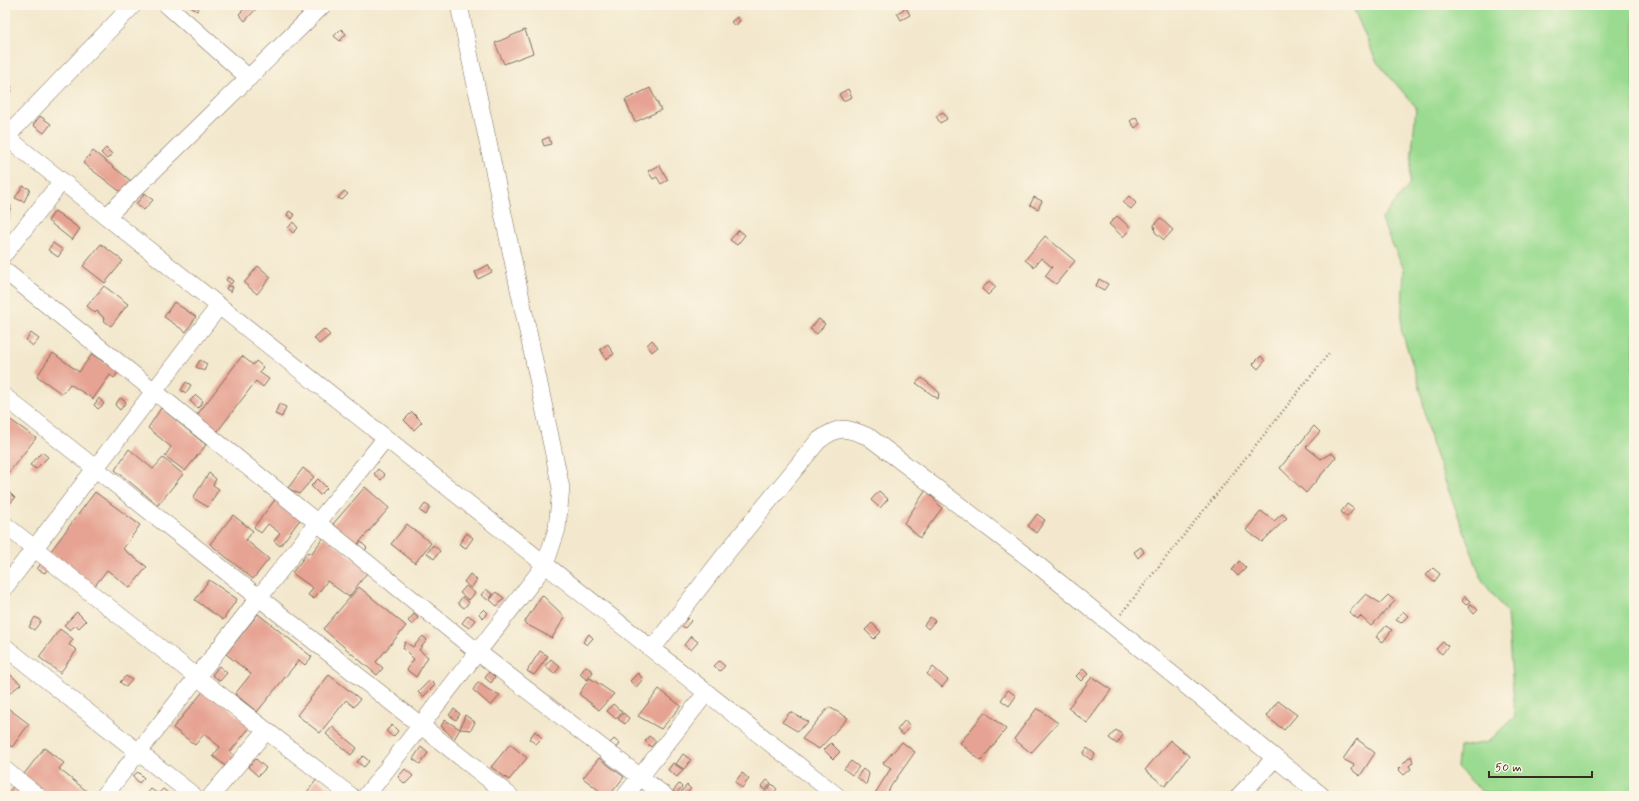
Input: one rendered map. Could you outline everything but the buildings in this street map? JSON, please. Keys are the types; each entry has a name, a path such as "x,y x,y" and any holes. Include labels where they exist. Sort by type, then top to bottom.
{"street":[{"path":"133,5 6,137 837,796"},
{"path":"167,5 249,78"},
{"path":"107,216 323,5"},
{"path":"366,796 479,653 545,565 557,528 561,488 459,5"},
{"path":"5,253 62,181"},
{"path":"5,271 479,653 665,796"},
{"path":"5,587 219,306"},
{"path":"5,396 510,796"},
{"path":"652,649 724,556 818,440 830,431 839,428 850,428 869,437 1034,562 1322,796"},
{"path":"104,796 318,522 385,439"},
{"path":"5,525 350,796"},
{"path":"5,647 194,796"},
{"path":"625,796 707,692"},
{"path":"211,796 266,731"},
{"path":"1239,796 1275,758"},
{"path":"5,770 38,796"}],"path":[{"path":"1112,625 1330,352"}],"green space":[{"path":"1352,5 1634,5 1634,796 1516,796 1482,792 1457,767 1459,747 1488,742 1515,716 1507,613 1482,580 1431,443 1420,388 1401,329 1404,269 1381,220 1409,185 1416,107 1376,61"}]}
